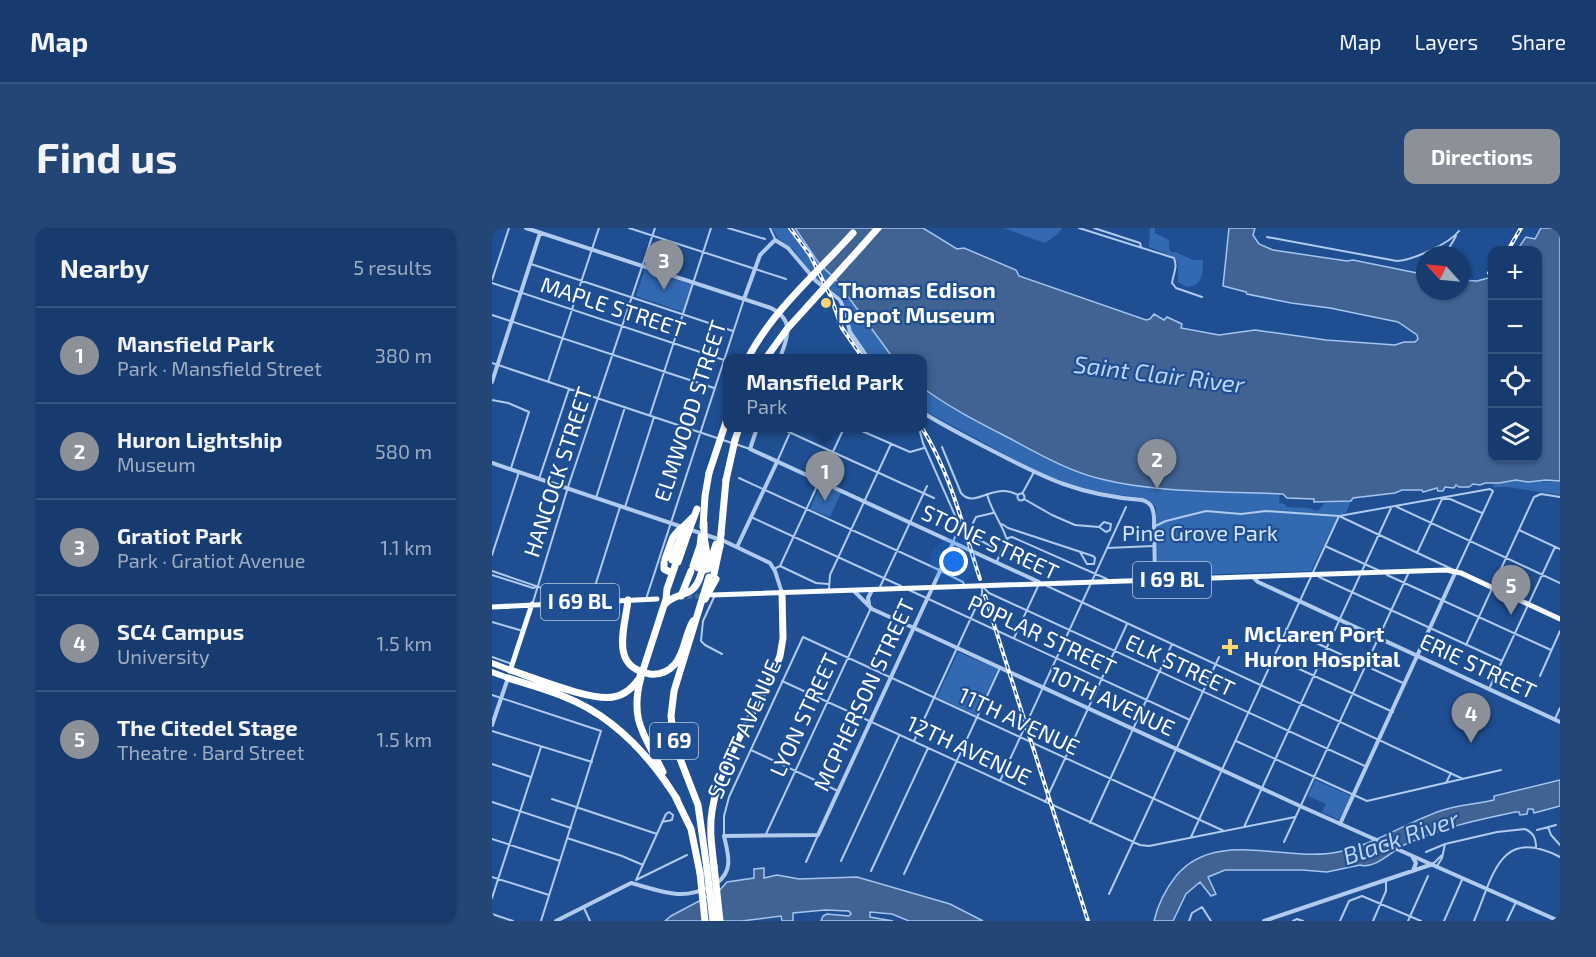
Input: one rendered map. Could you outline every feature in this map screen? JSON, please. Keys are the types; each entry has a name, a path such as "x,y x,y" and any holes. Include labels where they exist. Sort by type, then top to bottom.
{"highway":[{"path":"769,354 787,329 878,228"},
{"path":"750,354 775,317 856,230"},
{"name":"I 69","path":"672,567 723,431"},
{"name":"I 69","path":"664,606 671,598 683,595 696,586 718,545 722,531 730,455 738,432"},
{"name":"I 69","path":"709,473 704,524 707,555 705,602 674,691 671,722 674,743 698,805 711,867 713,921"},
{"name":"I 69","path":"688,526 673,537 672,567 664,606 636,696 637,718 644,737 691,829 700,873 705,921"},
{"name":"I 69","path":"704,538 700,546 705,573"},
{"path":"705,573 719,556 718,545"},
{"name":"I 69","path":"683,595 705,573"},
{"path":"720,921 711,867 711,829 715,796 725,770 780,656 783,640 782,593"},
{"path":"628,600 622,636 623,651 625,658 633,668 647,673 662,673 673,665 680,655 688,629 705,602"},
{"path":"492,663 511,667 596,697 612,697 628,691 642,673"},
{"path":"492,672 563,696 614,726 661,774 677,799"}],"main road":[{"name":"I 69 BL","path":"705,602 782,593 876,589 1456,571 1560,619"},
{"name":"I 69 BL","path":"532,604 657,599"},
{"path":"492,607 532,604"},
{"name":"HANCOCK STREET","path":"507,678 532,604"}],"street":[{"path":"492,281 509,228"},
{"path":"526,228 541,230 592,250 775,310 785,320 788,334 781,354"},
{"path":"548,382 599,228"},
{"path":"629,228 786,279"},
{"name":"HANCOCK STREET","path":"532,604 655,228"},
{"path":"650,415 711,228"},
{"path":"728,228 765,239"},
{"path":"770,228 775,240 792,251 816,281 842,303 850,332 865,354"},
{"path":"1079,228 1174,258 1176,270 1172,283 1176,288 1202,297"},
{"path":"1094,228 1140,243 1141,247"},
{"path":"492,382 541,230"},
{"path":"1267,237 1397,261 1428,251 1452,238 1460,230"},
{"path":"1450,246 1460,230"},
{"name":"ELMWOOD STREET","path":"726,354 754,268 760,255 775,240"},
{"path":"531,264 733,331"},
{"name":"MAPLE STREET","path":"492,281 521,293 723,360"},
{"path":"492,315 714,388"},
{"name":"STONE STREET","path":"492,363 750,449 1463,778"},
{"name":"ELMWOOD STREET","path":"646,600 723,363"},
{"path":"539,479 569,389"},
{"path":"492,400 529,411 511,469"},
{"path":"596,498 625,407"},
{"path":"927,415 1063,485 1089,493 1150,503 1153,510 1155,580"},
{"path":"590,602 591,593 654,417"},
{"path":"750,449 756,432"},
{"path":"737,547 790,432 934,498"},
{"path":"774,569 780,566 842,432"},
{"path":"864,432 912,453 924,448"},
{"path":"920,432 924,448 957,520 957,532 953,543"},
{"path":"829,592 830,578 838,558 891,444"},
{"path":"942,447 963,496 974,499 1003,490 1018,495 1023,494"},
{"path":"492,463 671,522 737,547 765,560 774,569 782,593"},
{"path":"492,555 519,472"},
{"path":"1024,499 1023,494 1034,472"},
{"path":"739,478 897,550 963,582 965,587"},
{"path":"871,608 868,599 884,578 927,486"},
{"path":"1153,527 1201,512 1339,516 1490,489 1493,491 1340,824"},
{"path":"987,494 993,513 1008,528 1080,552 1094,557 1094,564 1087,564 1080,552"},
{"path":"1018,495 1018,500 1024,499 1075,525 1099,527"},
{"path":"1466,645 1537,495 1560,497"},
{"path":"1434,499 1450,499 1482,513"},
{"path":"1417,553 1442,499"},
{"path":"1393,506 1560,583"},
{"path":"1244,827 1393,506"},
{"path":"1000,781 1126,507"},
{"path":"993,513 976,517 972,525 976,538 996,549"},
{"path":"1339,516 1456,571"},
{"path":"1191,837 1298,601 1314,575 1324,546 1339,516"},
{"name":"POPLAR STREET","path":"751,517 1190,720"},
{"path":"1002,524 1007,540"},
{"path":"1519,530 1560,549"},
{"path":"996,563 1007,540 1012,537 1112,582"},
{"name":"MCPHERSON STREET","path":"806,862 953,543"},
{"path":"1107,548 1154,546"},
{"path":"1324,546 1551,650"},
{"path":"1488,689 1555,547"},
{"path":"780,566 816,583 829,584"},
{"path":"1284,842 1409,571"},
{"path":"492,573 583,602"},
{"path":"1314,575 1502,661"},
{"name":"ERIE STREET","path":"1253,577 1257,582 1557,721"},
{"path":"1014,638 1041,584"},
{"path":"914,741 982,594 982,586"},
{"name":"ELK STREET","path":"982,586 989,593 1069,631 1366,767"},
{"name":"10TH AVENUE","path":"854,591 871,608 999,668 1401,852 1559,921"},
{"path":"705,602 702,643 722,654"},
{"name":"LYON STREET","path":"766,835 871,608"},
{"path":"492,622 523,631"},
{"path":"1045,802 1127,623"},
{"path":"1286,629 1406,684"},
{"path":"1540,676 1560,631"},
{"name":"11TH AVENUE","path":"803,637 1224,831"},
{"name":"SCOTT AVENUE","path":"724,836 723,820 726,804 803,637"},
{"path":"1090,823 1173,644"},
{"path":"492,657 511,667"},
{"path":"1109,894 1219,657"},
{"path":"1273,657 1392,712"},
{"path":"904,874 999,668"},
{"name":"HANCOCK STREET","path":"492,725 507,678"},
{"name":"12TH AVENUE","path":"782,681 1133,842 1144,846 1191,837"},
{"path":"492,695 601,732 541,921"},
{"path":"1557,721 1560,708"},
{"path":"492,731 592,762"},
{"path":"841,861 899,735"},
{"path":"1234,740 1367,801 1501,770"},
{"path":"492,898 541,747"},
{"path":"872,871 928,748"},
{"path":"751,750 838,791"},
{"path":"492,764 531,777"},
{"path":"1446,783 1451,773"},
{"path":"552,799 657,834"},
{"path":"492,802 571,828"},
{"path":"1191,837 1295,818"},
{"path":"634,882 662,822"},
{"path":"1537,830 1556,825"},
{"path":"1548,827 1551,835 1560,845"},
{"path":"1426,852 1445,844 1497,832 1525,830 1534,835 1536,848"},
{"path":"634,882 680,895 690,894 708,888 721,880 728,869 729,860 724,836 818,835"},
{"path":"567,838 643,865"},
{"path":"492,839 560,861"},
{"path":"1264,921 1435,865 1442,855 1445,844"},
{"path":"1474,921 1500,860 1506,854 1519,848 1536,848 1560,857"},
{"path":"556,921 687,855"},
{"path":"1411,856 1416,866 1411,872"},
{"path":"1408,921 1428,876"},
{"path":"492,877 549,895"},
{"path":"1444,921 1463,878"},
{"path":"1373,921 1386,891 1386,881"},
{"path":"1340,921 1349,901 1365,896 1421,921"},
{"path":"1507,921 1516,901"},
{"path":"1189,921 1192,913 1202,907 1212,921"},
{"path":"584,908 590,921"},
{"path":"492,914 513,921"},
{"path":"1294,920 1303,921"}],"green space":[{"path":"772,228 795,228 818,262 836,280 890,354 868,354 852,331 843,300 819,282 793,249 778,238"},
{"path":"1003,228 1062,228 1045,243"},
{"path":"1150,228 1155,228 1155,233 1169,240 1169,249 1172,253 1175,252 1193,260 1203,260 1201,278 1196,284 1187,287 1178,282 1178,263 1174,257 1149,247"},
{"path":"645,269 692,285 683,312 636,296"},
{"name":"Pine Grove Park","path":"927,391 955,410 1050,460 1101,479 1149,487 1280,493 1279,503 1285,504 1286,507 1318,511 1325,503 1351,501 1346,513 1338,515 1311,571 1158,576 1156,507 1147,499 1086,490 1043,475 927,412"},
{"path":"1516,480 1560,481 1560,495 1493,487 1493,483"},
{"path":"821,484 841,493 830,517 810,509"},
{"path":"958,652 998,669 976,715 937,697"},
{"path":"1315,780 1351,796 1339,820 1322,812 1326,804 1308,796"}],"water":[{"name":"Saint Clair River","path":"795,228 923,228 957,249 964,248 1016,270 1019,276 1146,320 1154,314 1164,320 1167,317 1182,324 1181,328 1219,335 1255,330 1326,340 1395,345 1415,342 1418,339 1417,335 1398,322 1247,294 1223,286 1229,228 1255,228 1253,235 1259,244 1273,250 1353,260 1416,273 1416,300 1470,300 1470,281 1488,278 1488,462 1542,462 1542,246 1520,246 1526,237 1535,239 1541,228 1560,228 1560,481 1516,480 1473,484 1469,487 1456,485 1454,488 1445,487 1443,491 1438,491 1437,488 1423,492 1422,490 1402,490 1395,493 1353,498 1351,501 1314,502 1314,499 1287,498 1283,494 1145,487 1089,476 1054,462 987,427 927,391 927,354 890,354 836,280 818,262"},
{"name":"Black River","path":"1560,780 1560,806 1534,813 1533,809 1528,809 1527,814 1520,815 1519,812 1515,812 1445,829 1404,845 1371,865 1327,872 1225,870 1208,877 1216,894 1211,896 1200,882 1186,894 1173,921 1154,921 1162,897 1176,876 1192,862 1210,854 1230,850 1296,854 1338,852 1377,839 1440,811 1494,800 1494,796"},
{"path":"764,868 764,878 777,875 799,879 857,877 950,904 983,921 909,921 892,914 870,912 870,917 893,921 821,921 827,914 849,916 851,914 849,911 825,910 793,913 793,921 782,921 781,916 742,921 665,921 720,890 727,882 754,878 754,869"}],"tunnel":[{"path":"680,597 704,596"}],"railway":[{"path":"790,228 810,255 830,295 842,328 860,354"},
{"path":"1510,246 1521,228"},
{"path":"924,432 949,482 980,579"},
{"path":"985,596 1088,921"}],"place":[{"name":"Gratiot Park","path":"664,290"},
{"name":"Thomas Edison Depot Museum","path":"826,303"},
{"name":"Huron Lightship","path":"1157,489"},
{"name":"Mansfield Park","path":"825,501"},
{"name":"The Citedel Stage","path":"1511,615"},
{"name":"McLaren Port Huron Hospital","path":"1230,647"},
{"name":"SC4 Campus","path":"1471,743"}]}
